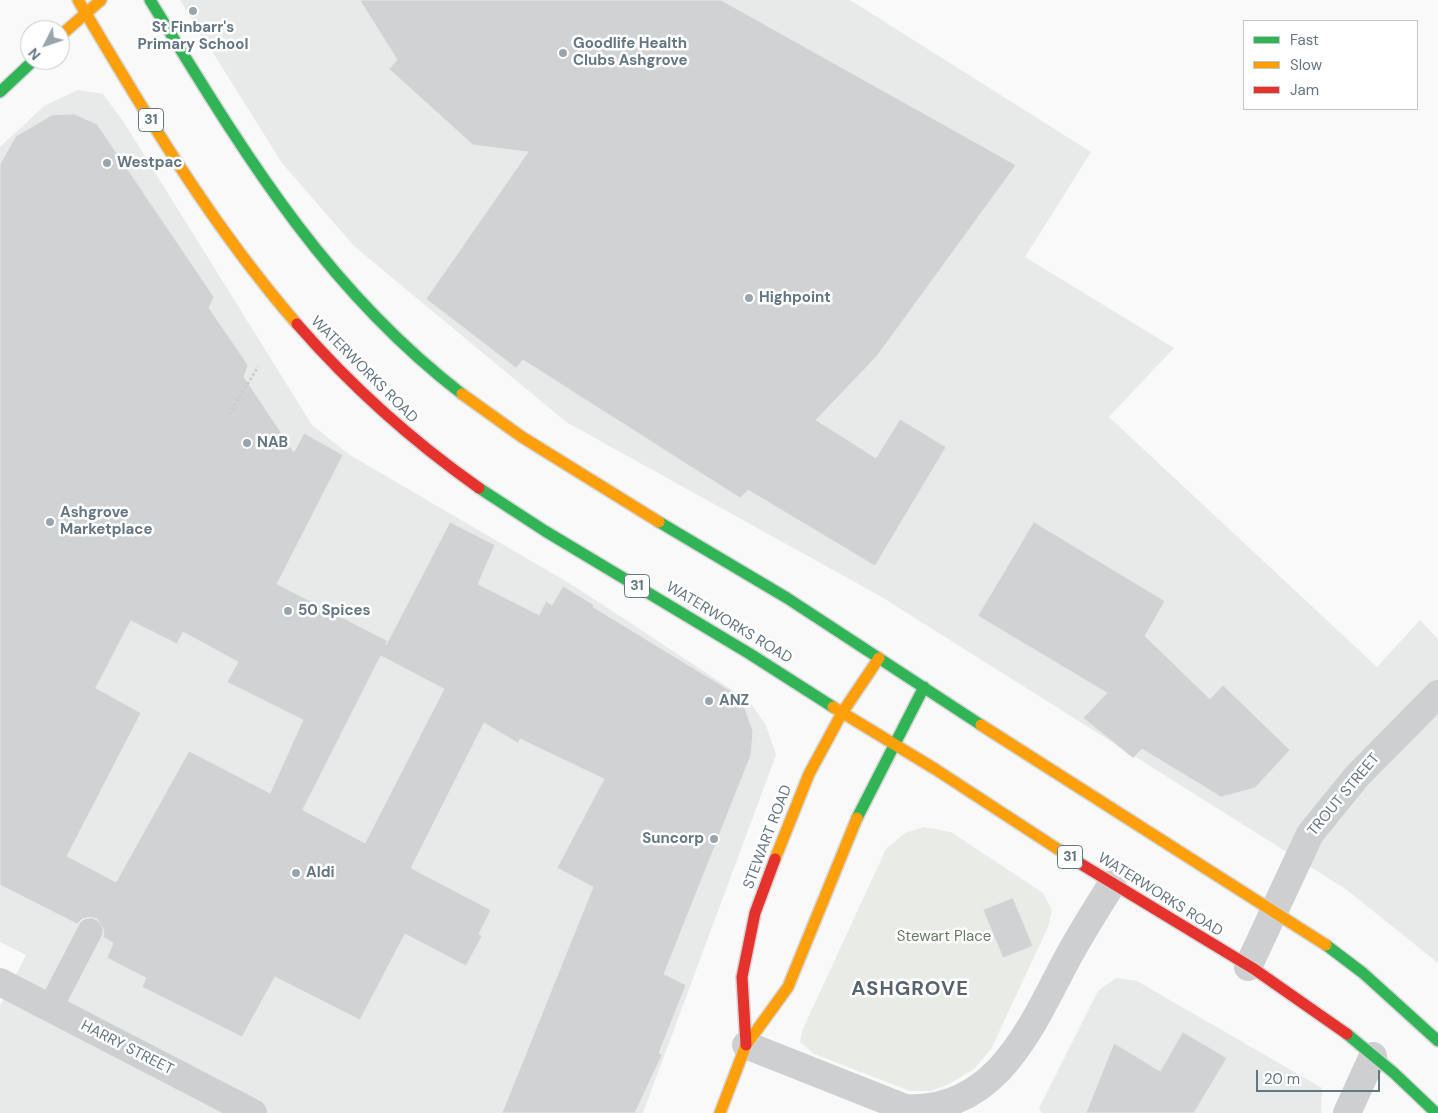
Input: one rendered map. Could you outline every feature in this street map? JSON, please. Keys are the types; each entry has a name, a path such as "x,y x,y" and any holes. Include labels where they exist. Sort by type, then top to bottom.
{"main road":[{"name":"WATERWORKS ROAD","path":"78,0 148,116 219,225 286,312 322,354 404,432 478,489 771,666 1112,884 1294,995 1373,1056 1436,1113"},
{"path":"70,27 101,0"},
{"path":"150,0 253,164 293,221 360,303 397,340 461,394 540,450 812,613 1274,911 1361,972 1438,1041"},
{"path":"0,92 23,70"},
{"name":"STEWART ROAD","path":"746,1046 742,977 755,913 809,774 842,713 879,658"},
{"name":"STEWART ROAD","path":"720,1113 746,1046 788,987 854,822 924,687"}],"street":[{"name":"TROUT STREET","path":"1248,967 1306,842 1327,811 1357,776 1438,694"},
{"path":"746,1046 905,1108 923,1111 946,1106 978,1091 996,1078 1011,1061 1024,1043 1081,934 1112,884"},
{"name":"HARRY STREET","path":"0,982 243,1111"},
{"path":"1347,1113 1373,1056"}],"lane":[{"path":"50,1008 90,931"}],"path":[{"path":"229,414 258,367"}],"shaded area":[{"path":"180,0 850,0 1091,152 1025,257 1174,348 1109,417 1377,667 1420,620 1438,639 1438,963 1347,890 880,596 566,422 354,246 282,163"},
{"path":"78,90 103,94 123,121 312,425 350,455 574,586 749,701 766,725 776,755 643,1113 0,1113 0,1006 26,955 0,942 0,147 44,106"},
{"path":"1116,978 1137,981 1322,1088 1321,1113 1042,1113 1039,1108 1098,991"}],"green space":[{"name":"Stewart Place","path":"924,827 951,832 1043,893 1052,910 1048,927 991,1049 974,1069 949,1084 931,1091 910,1091 814,1054 800,1042 802,1031 886,849 905,833"}],"building":[{"name":"Highpoint","path":"360,0 721,0 1016,165 877,356 816,420 876,458 900,419 946,447 875,566 748,490 740,498 523,360 516,368 426,299 528,152 473,145 389,69 397,60"},
{"path":"74,114 97,124 214,297 209,308 248,365 244,377 294,452 304,433 343,455 277,584 388,641 386,645 450,522 495,545 478,584 539,615 546,601 552,605 563,586 594,605 593,607 731,691 745,708 753,731 751,755 664,974 686,985 659,1053 662,1055 635,1113 502,1113 593,887 557,868 604,779 520,739 518,743 484,723 411,868 491,910 479,934 482,936 466,966 405,934 360,1020 275,977 242,1037 142,987 146,978 107,958 113,943 103,937 104,930 97,919 89,917 82,919 77,924 0,885 0,164 16,136 52,115","holes":["131,621 177,644 183,632 238,662 227,682 303,720 270,793 189,751 116,882 67,856 141,713 96,688","381,656 444,689 365,843 303,810"]},
{"path":"1034,522 1165,601 1145,636 1210,699 1223,685 1290,750 1255,788 1221,797 1142,749 1133,758 1083,718 1107,693 978,616"},
{"path":"1013,898 1033,946 1003,958 983,910"},
{"path":"1183,1032 1227,1058 1194,1113 1086,1113 1114,1043 1160,1071"}],"traffic: fast":[{"path":"150,0 252,161 326,261 367,307 412,352 462,394"},
{"path":"0,92 23,70"},
{"path":"479,488 545,531 750,654 833,707"},
{"path":"659,522 787,598 981,725"},
{"path":"857,818 924,687"},
{"path":"1326,945 1363,973 1438,1041"},
{"path":"1347,1034 1394,1073 1436,1113"}],"traffic: slow":[{"path":"78,0 154,126 207,208 297,324"},
{"path":"70,27 101,0"},
{"path":"462,394 522,437 659,522"},
{"path":"775,859 809,774 842,713 879,658"},
{"path":"833,707 935,769 1076,861"},
{"path":"981,725 1326,945"},
{"path":"720,1113 746,1045 788,987 857,818"}],"traffic: jam":[{"path":"297,324 339,369 383,411 429,451 479,488"},
{"path":"746,1045 742,977 755,913 775,859"},
{"path":"1076,861 1254,969 1347,1034"}],"place":[{"name":"St Finbarr's Primary School","path":"193,11"},
{"name":"Goodlife Health Clubs Ashgrove","path":"563,53"},
{"name":"Westpac","path":"107,163"},
{"name":"Highpoint","path":"749,298"},
{"name":"NAB","path":"247,443"},
{"name":"Ashgrove Marketplace","path":"50,522"},
{"name":"50 Spices","path":"288,611"},
{"name":"ANZ","path":"709,701"},
{"name":"Suncorp","path":"714,839"},
{"name":"Aldi","path":"296,873"}],"district":[{"name":"ASHGROVE","path":"910,990"}]}
